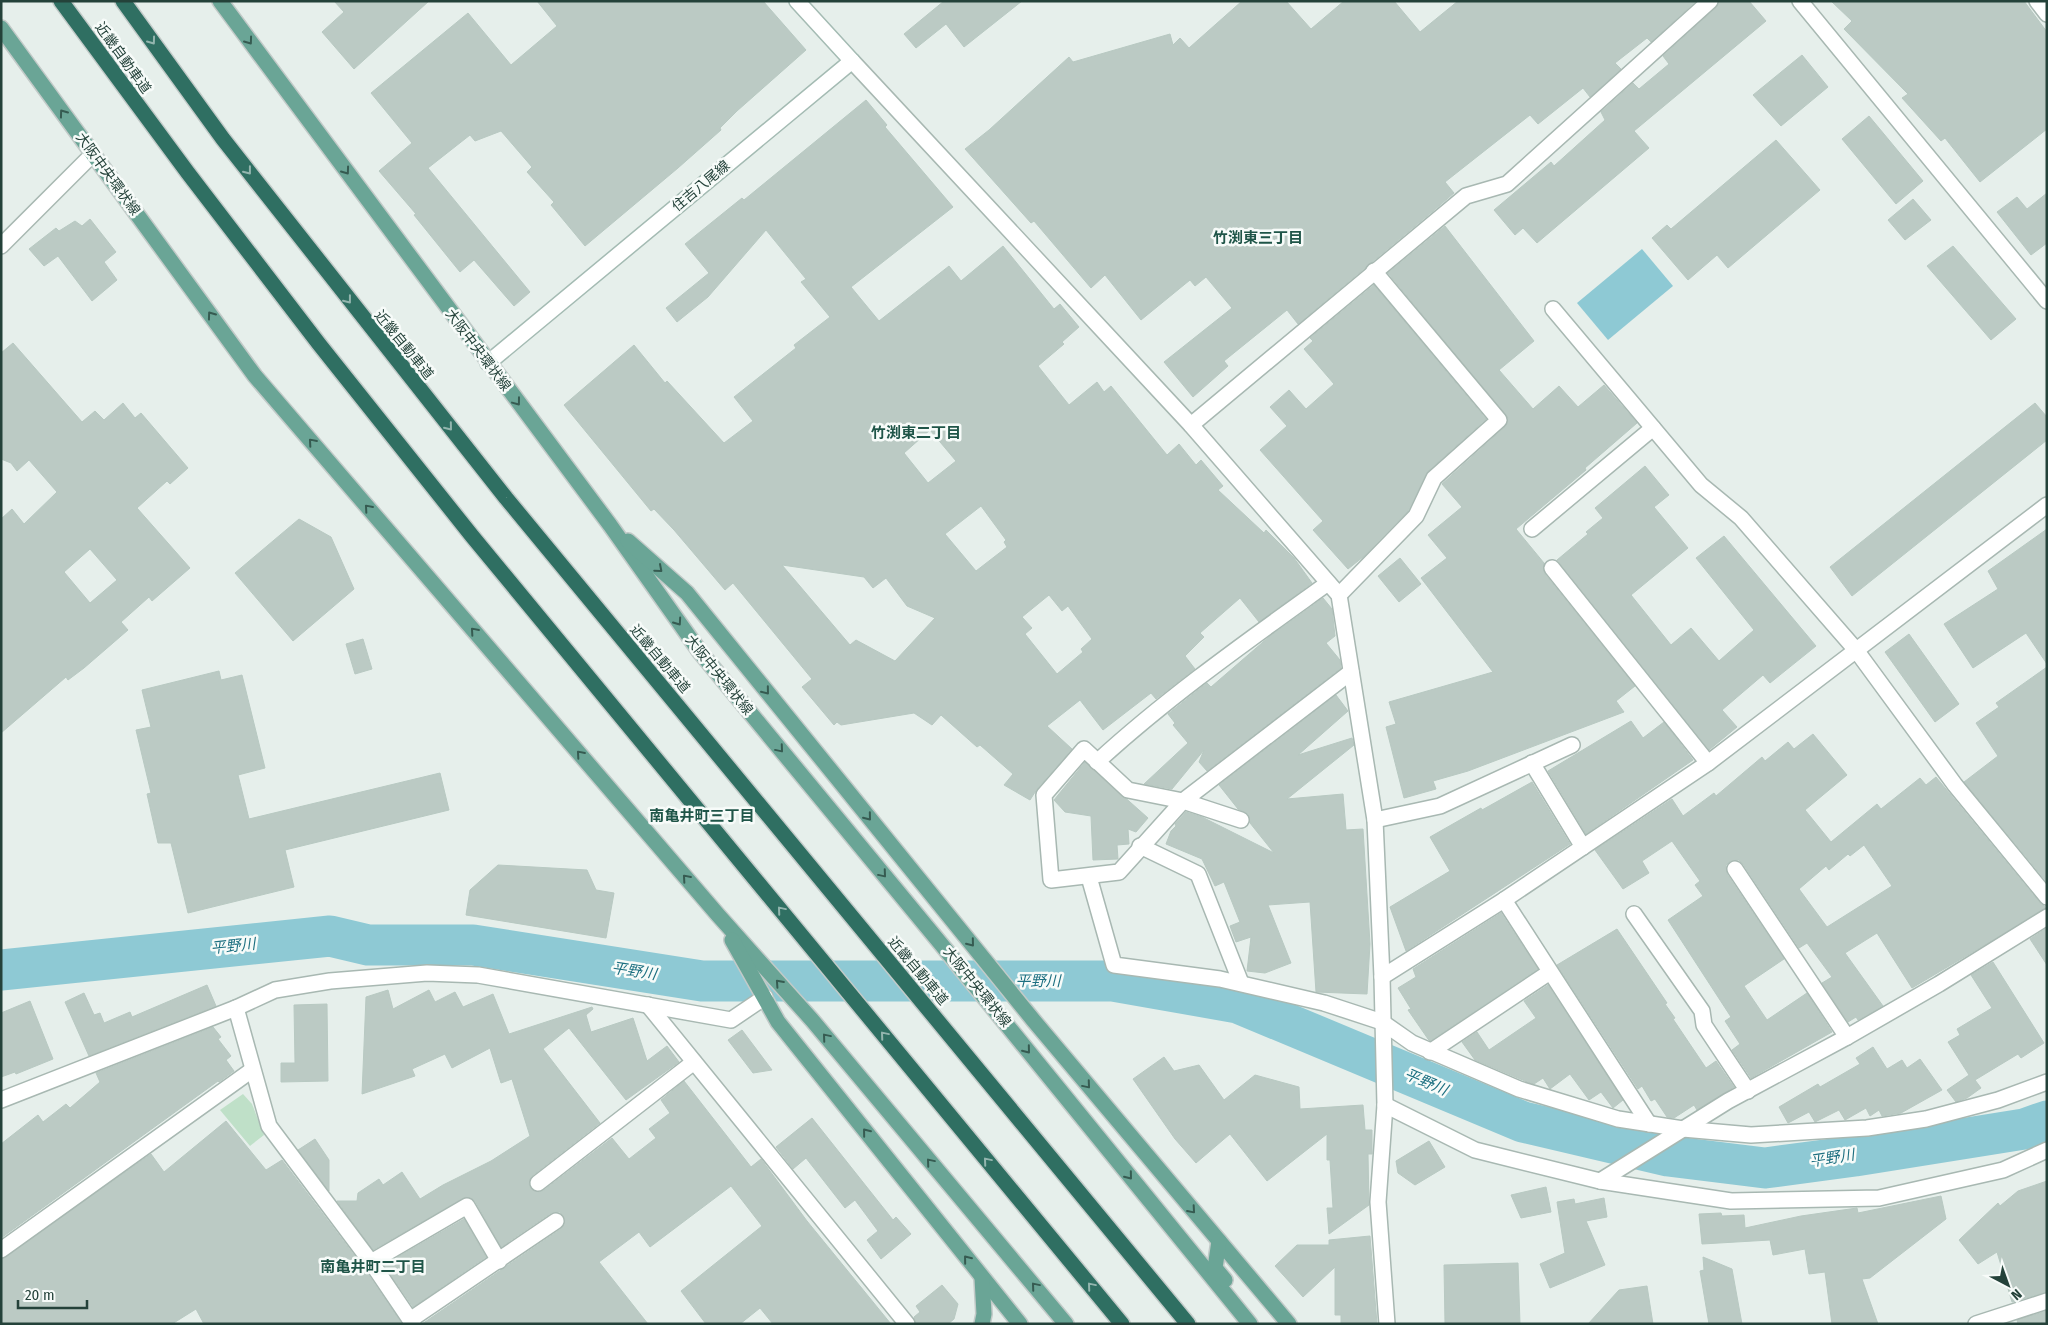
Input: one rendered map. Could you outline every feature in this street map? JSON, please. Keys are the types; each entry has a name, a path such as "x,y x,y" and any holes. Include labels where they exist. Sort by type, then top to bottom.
{"highway":[{"name":"近畿自動車道","path":"61,1 188,173 318,344 472,536 1122,1324"},
{"name":"近畿自動車道","path":"123,1 223,139 506,498 1188,1324"}],"main road":[{"name":"大阪中央環状線","path":"220,1 610,525 700,652 1251,1324"},
{"name":"大阪中央環状線","path":"1,28 255,376 718,915 812,1020 1066,1324"},
{"path":"610,525 687,593 1034,1021 1289,1324"},
{"name":"大阪中央環状線","path":"718,915 778,1022 1020,1324"},
{"path":"1219,1241 1215,1268 1242,1300 1251,1324"},
{"path":"982,1278 984,1314 982,1324"}],"street":[{"path":"797,1 1191,425 1339,595 1375,820 1385,1105 1378,1202 1387,1324"},
{"path":"1191,425 1466,196 1507,184 1710,1"},
{"path":"1800,1 2047,302"},
{"path":"2038,1 2047,14"},
{"name":"住吉八尾線","path":"488,363 852,61"},
{"path":"1,246 93,154"},
{"path":"1339,595 1416,516 1434,478 1498,420 1374,271"},
{"path":"1553,309 1701,485 1741,518 1856,650 1955,785 2047,897"},
{"path":"1532,529 1653,428"},
{"path":"1382,977 1504,900 1708,763 2047,505"},
{"path":"1552,568 1708,763"},
{"path":"1097,762 1133,729 1217,662 1328,583"},
{"path":"1241,820 1183,801 1128,790 1084,749 1044,795 1051,880 1119,872 1140,846 1183,801 1351,672"},
{"path":"1375,820 1440,806 1572,745"},
{"path":"1532,763 1583,847"},
{"path":"1140,846 1198,874 1241,983"},
{"path":"1735,869 1847,1037"},
{"path":"1089,877 1114,965 1241,983 1324,1003 1382,1022 1412,1043 1430,1052 1518,1089 1618,1119 1649,1124 1678,1133 1751,1135 1866,1128 1926,1119 1998,1100 2047,1082"},
{"path":"1504,900 1649,1124"},
{"path":"1634,914 1702,1011 1704,1025 1748,1091"},
{"path":"1600,1182 1748,1091 1939,984 2047,917"},
{"path":"1430,1052 1550,972"},
{"path":"1,1100 236,1008 275,990 330,981 427,973 478,976 648,1004 731,1020 765,997"},
{"path":"648,1004 907,1324"},
{"path":"236,1008 269,1126 371,1262 412,1322 556,1221"},
{"path":"538,1183 694,1062"},
{"path":"1,1250 252,1070"},
{"path":"1385,1105 1475,1150 1600,1182 1731,1201 1879,1198 2003,1170 2047,1150"},
{"path":"371,1262 467,1206 499,1261"},
{"path":"1976,1324 2047,1301"}],"green space":[{"path":"243,1094 252,1104 264,1135 250,1146 220,1110"}],"water":[{"path":"1642,249 1673,286 1608,340 1577,303"}],"building":[{"path":"334,1 429,1 354,69 322,32 344,12"},
{"path":"537,1 763,1 806,50 737,111 720,128 721,130 585,246 551,205 554,202 527,172 532,167 501,131 475,141 470,135 428,168 530,292 514,306 474,260 460,272 414,215 416,214 379,171 412,143 371,93 468,13 511,65 557,26"},
{"path":"944,1 1022,1 964,47 946,24 916,48 904,34"},
{"path":"1242,1 1286,1 1311,29 1344,1 1394,1 1420,32 1458,1 1696,1 1651,42 1647,38 1615,63 1621,69 1590,97 1583,88 1538,124 1530,115 1445,182 1454,193 1298,324 1287,310 1224,361 1228,366 1193,397 1164,362 1232,308 1206,277 1195,286 1190,280 1141,320 1105,275 1091,288 1034,221 1031,223 965,149 989,130 1069,57 1073,62 1170,34 1173,45 1180,38 1189,48"},
{"path":"1719,1 1749,1 1766,21 1634,131 1649,148 1537,243 1523,228 1515,235 1494,210 1551,162 1554,166 1605,120 1601,112 1633,83 1639,89 1669,64 1663,56 1716,8"},
{"path":"1831,1 2024,1 2047,32 2047,129 1980,182 1945,138 1941,141 1902,98 1908,94 1844,29 1852,21"},
{"path":"1802,55 1828,87 1781,126 1753,95"},
{"path":"866,100 887,125 885,127 953,207 851,287 879,321 949,266 961,281 1003,246 1054,309 1060,304 1079,327 1062,342 1064,344 1038,366 1069,405 1097,382 1104,392 1111,386 1167,455 1179,444 1196,465 1201,460 1223,486 1218,490 1264,533 1266,530 1294,558 1312,583 1259,622 1240,598 1200,633 1204,637 1185,656 1195,669 1156,699 1151,693 1103,730 1080,700 1047,726 1072,749 1037,789 1030,800 1004,785 1013,774 980,745 977,747 941,715 932,725 914,713 841,725 837,722 834,725 802,687 812,679 733,583 725,590 674,530 654,509 651,511 564,405 634,345 665,383 667,381 724,443 753,421 734,397 796,348 794,345 830,317 801,282 806,279 766,230 708,297 677,322 666,308 709,273 685,244 742,198 744,200","holes":["930,430 956,461 928,483 904,453","981,506 1006,540 1004,542 1007,547 976,571 945,534","782,565 864,577 873,588 886,578 907,606 935,618 895,661 856,640 850,645","1049,595 1062,611 1068,606 1092,639 1081,649 1083,652 1057,674 1025,634 1032,628 1022,617"]},
{"path":"1869,116 1923,181 1896,204 1842,139"},
{"path":"1776,140 1820,190 1728,268 1717,255 1688,280 1652,238 1667,225 1671,229"},
{"path":"2047,193 2047,243 2031,255 1997,212 2017,197 2027,209"},
{"path":"1913,199 1931,220 1905,240 1888,220"},
{"path":"90,219 116,252 104,262 117,280 92,301 58,256 44,266 29,249 56,228 59,231 75,221 82,226"},
{"path":"1445,226 1534,341 1499,370 1533,409 1559,386 1578,407 1604,385 1637,423 1585,468 1586,470 1516,529 1544,563 1545,574 1635,686 1616,701 1624,712 1468,771 1433,781 1436,789 1404,798 1386,727 1396,724 1389,702 1493,672 1421,578 1447,558 1428,535 1462,507 1442,484 1505,427 1508,418 1388,273"},
{"path":"1953,246 2016,319 1991,340 1927,266"},
{"path":"1374,285 1486,419 1428,471 1408,511 1363,557 1348,569 1313,530 1323,521 1260,450 1287,426 1270,407 1289,390 1306,409 1334,384 1304,349 1313,341 1310,338"},
{"path":"13,343 82,422 95,411 104,420 123,403 135,418 141,413 188,468 170,484 167,481 137,508 190,568 152,601 149,597 121,622 128,630 84,668 68,680 66,677 1,733 1,519 12,509 24,524 57,492 29,460 17,471 11,463 1,459 1,353","holes":["90,549 117,580 90,603 64,572"]},
{"path":"2035,403 2047,417 2047,440 1852,596 1830,567"},
{"path":"1645,466 1669,495 1654,507 1688,548 1631,595 1671,645 1691,628 1719,661 1754,630 1696,558 1724,536 1816,646 1770,683 1763,675 1722,710 1737,727 1709,750 1557,560 1588,534 1586,532 1603,518 1595,508"},
{"path":"299,519 331,537 354,589 293,641 235,573"},
{"path":"2047,529 2047,664 2026,633 1973,668 1944,624 1998,589 1988,571"},
{"path":"1400,558 1421,584 1399,602 1378,576"},
{"path":"1323,598 1332,609 1335,636 1326,643 1340,660 1341,668 1207,771 1199,762 1204,750 1172,789 1144,784 1188,743 1173,725 1175,723 1168,714 1207,683 1211,687 1270,636"},
{"path":"1909,634 1959,704 1935,722 1885,652"},
{"path":"363,639 372,669 355,674 346,644"},
{"path":"2047,667 2047,882 1964,782 1998,756 1976,723 1999,707 1996,703"},
{"path":"219,671 221,680 242,675 265,768 238,775 249,819 440,773 449,810 285,850 294,887 188,913 171,843 158,843 147,794 151,793 136,730 151,727 142,690"},
{"path":"1336,695 1348,711 1298,755 1352,738 1354,745 1287,799 1343,794 1346,830 1363,829 1370,944 1367,994 1316,992 1310,902 1268,905 1291,963 1265,973 1247,971 1251,937 1236,942 1230,926 1240,922 1224,882 1215,886 1202,859 1166,844 1171,831 1176,826 1175,824 1186,812 1202,817 1274,853 1250,823 1248,814 1238,809 1219,785"},
{"path":"1631,721 1643,738 1664,722 1693,760 1586,834 1548,771"},
{"path":"1813,734 1847,775 1805,810 1831,842 1877,804 1881,809 1920,778 1926,785 1936,777 2040,903 2047,908 1912,988 1877,933 1845,953 1883,1006 1858,1020 1856,1017 1848,1022 1822,983 1832,977 1807,943 1799,948 1743,864 1739,860 1730,861 1726,865 1727,874 1784,959 1744,986 1767,1020 1807,993 1832,1032 1751,1078 1732,1050 1740,1044 1725,1021 1731,1017 1668,920 1703,896 1695,885 1700,881 1672,841 1642,861 1649,873 1623,889 1595,850 1672,799 1683,816 1714,793 1716,796 1762,757 1765,761 1788,742 1794,749","holes":["1864,845 1892,886 1827,927 1799,889 1826,866 1829,870 1848,854 1850,856"]},
{"path":"1085,762 1148,818 1136,832 1128,829 1129,844 1117,845 1118,859 1093,860 1091,816 1065,812 1054,800"},
{"path":"1532,782 1570,844 1406,951 1390,907 1450,871 1430,837"},
{"path":"498,865 587,870 596,890 614,893 606,938 466,915 470,890"},
{"path":"1501,913 1538,969 1430,1041 1408,1010 1411,1009 1398,988 1416,977 1413,969"},
{"path":"2047,928 2047,965 2030,939"},
{"path":"1617,929 1667,1003 1665,1004 1675,1018 1673,1019 1706,1068 1716,1061 1734,1087 1697,1110 1694,1105 1674,1118 1667,1117 1655,1099 1651,1101 1642,1086 1638,1089 1557,965"},
{"path":"1993,962 2044,1043 2021,1058 2018,1054 1975,1080 1981,1088 1967,1098 1956,1102 1947,1090 1969,1075 1948,1042 1960,1035 1957,1029 1992,1008 1971,975"},
{"path":"207,985 216,1006 89,1056 65,1002 84,993 94,1015 100,1013 104,1023 130,1012 132,1017"},
{"path":"1548,985 1623,1100 1613,1108 1601,1092 1589,1100 1570,1074 1550,1089 1543,1078 1534,1084 1475,1060 1462,1042 1477,1032 1489,1050 1536,1018 1524,1001"},
{"path":"388,990 393,1009 429,990 435,1002 455,992 463,1007 493,994 509,1034 592,1007 593,1009 586,1015 591,1032 633,1018 647,1061 667,1046 679,1062 626,1100 569,1028 543,1049 600,1123 532,1176 529,1184 531,1189 539,1192 544,1190 612,1138 629,1159 656,1138 649,1129 670,1113 661,1100 684,1081 751,1167 761,1159 807,1221 891,1324 773,1324 760,1308 740,1324 706,1324 681,1291 762,1226 731,1186 650,1247 639,1232 599,1262 648,1324 422,1324 561,1229 565,1220 560,1212 551,1213 501,1247 475,1201 466,1197 373,1250 337,1201 357,1201 358,1193 379,1179 383,1185 402,1172 420,1199 491,1161 530,1136 512,1079 501,1083 490,1048 452,1068 445,1054 412,1069 415,1076 362,1094 366,997"},
{"path":"30,1001 53,1059 16,1074 15,1072 1,1077 1,1013"},
{"path":"327,1004 328,1081 281,1082 281,1063 295,1063 294,1005"},
{"path":"213,1027 221,1037 218,1039 231,1056 226,1060 234,1071 1,1238 1,1144 38,1115 43,1122 66,1104 70,1108 100,1082 96,1073"},
{"path":"742,1030 772,1070 753,1073 728,1040"},
{"path":"1873,1047 1887,1069 1902,1060 1907,1068 1920,1059 1942,1090 1901,1113 1882,1116 1879,1110 1870,1116 1866,1108 1845,1120 1839,1110 1815,1122 1809,1112 1788,1123 1779,1107 1818,1084 1820,1087 1860,1064 1856,1058"},
{"path":"1164,1057 1174,1071 1199,1065 1224,1100 1255,1075 1299,1087 1300,1109 1363,1105 1365,1130 1372,1130 1372,1154 1368,1154 1369,1205 1329,1234 1327,1208 1333,1208 1330,1160 1327,1160 1327,1134 1267,1181 1230,1134 1196,1163 1175,1139 1133,1079"},
{"path":"812,1118 893,1220 896,1217 911,1234 881,1259 867,1240 878,1231 855,1200 845,1208 806,1158 793,1169 776,1147"},
{"path":"226,1121 266,1170 282,1160 363,1267 402,1324 204,1324 196,1309 172,1324 1,1324 1,1259 151,1154 164,1172"},
{"path":"315,1139 329,1160 329,1191 298,1150"},
{"path":"1429,1141 1445,1167 1415,1185 1398,1173 1396,1161"},
{"path":"2047,1181 2047,1292 2012,1302 1997,1252 1978,1264 1959,1240 1998,1203 2000,1206 2018,1191"},
{"path":"1546,1187 1551,1212 1521,1218 1511,1195"},
{"path":"1941,1196 1946,1219 1870,1278 1862,1279 1878,1324 1832,1324 1825,1272 1809,1274 1805,1249 1773,1255 1770,1240 1702,1244 1699,1214 1744,1215 1745,1228 1801,1216 1857,1208 1858,1213"},
{"path":"1604,1198 1607,1217 1586,1221 1605,1265 1550,1288 1540,1264 1565,1253 1557,1202 1574,1199 1575,1204"},
{"path":"464,1219 486,1257 413,1307 384,1265"},
{"path":"1370,1236 1377,1324 1341,1324 1341,1315 1335,1315 1335,1267 1303,1297 1275,1266 1297,1245 1329,1245 1329,1240"},
{"path":"1703,1257 1732,1269 1742,1324 1709,1324 1700,1271 1704,1270"},
{"path":"1518,1263 1520,1324 1445,1324 1444,1265"},
{"path":"942,1285 958,1304 954,1319 948,1324 916,1324 914,1317 920,1312 916,1306"},
{"path":"1647,1286 1653,1324 1588,1324 1619,1290"},
{"path":"2047,1311 2047,1324 2018,1324 2017,1320"}],"waterway":[{"name":"平野川","path":"1,970 330,936 368,945 473,945 702,981 1113,981 1238,1003 1523,1122 1668,1156 1765,1168 1855,1156 2024,1129 2047,1121"}],"district":[{"name":"竹渕東三丁目","path":"1258,238"},
{"name":"竹渕東二丁目","path":"916,433"},
{"name":"南亀井町三丁目","path":"702,816"},
{"name":"南亀井町二丁目","path":"373,1267"}]}
